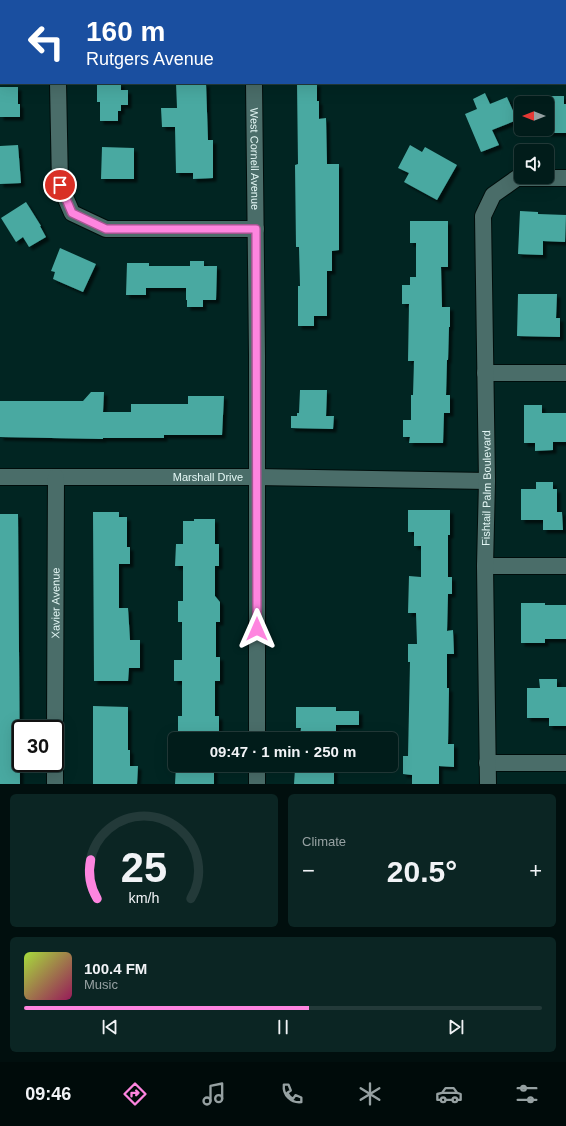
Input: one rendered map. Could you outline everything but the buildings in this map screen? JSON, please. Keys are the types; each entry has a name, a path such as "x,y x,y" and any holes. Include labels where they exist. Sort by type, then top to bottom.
{"street":[{"path":"58,84 60,185 72,213 106,229 256,229"},
{"name":"West Cornell Avenue","path":"254,84 256,229 257,732"},
{"name":"Fishtail Palm Boulevard","path":"488,784 485,566 488,481 483,216 493,195 517,178 566,178"},
{"path":"486,373 566,373"},
{"name":"Marshall Drive","path":"0,477 257,477 488,481"},
{"name":"Xavier Avenue","path":"55,720 56,477"},
{"path":"485,566 566,566"},
{"path":"488,763 566,763"},
{"path":"55,772 55,784"},
{"path":"257,772 257,784"}],"route":[{"path":"60,185 72,213 106,229 256,229 257,629"}]}
